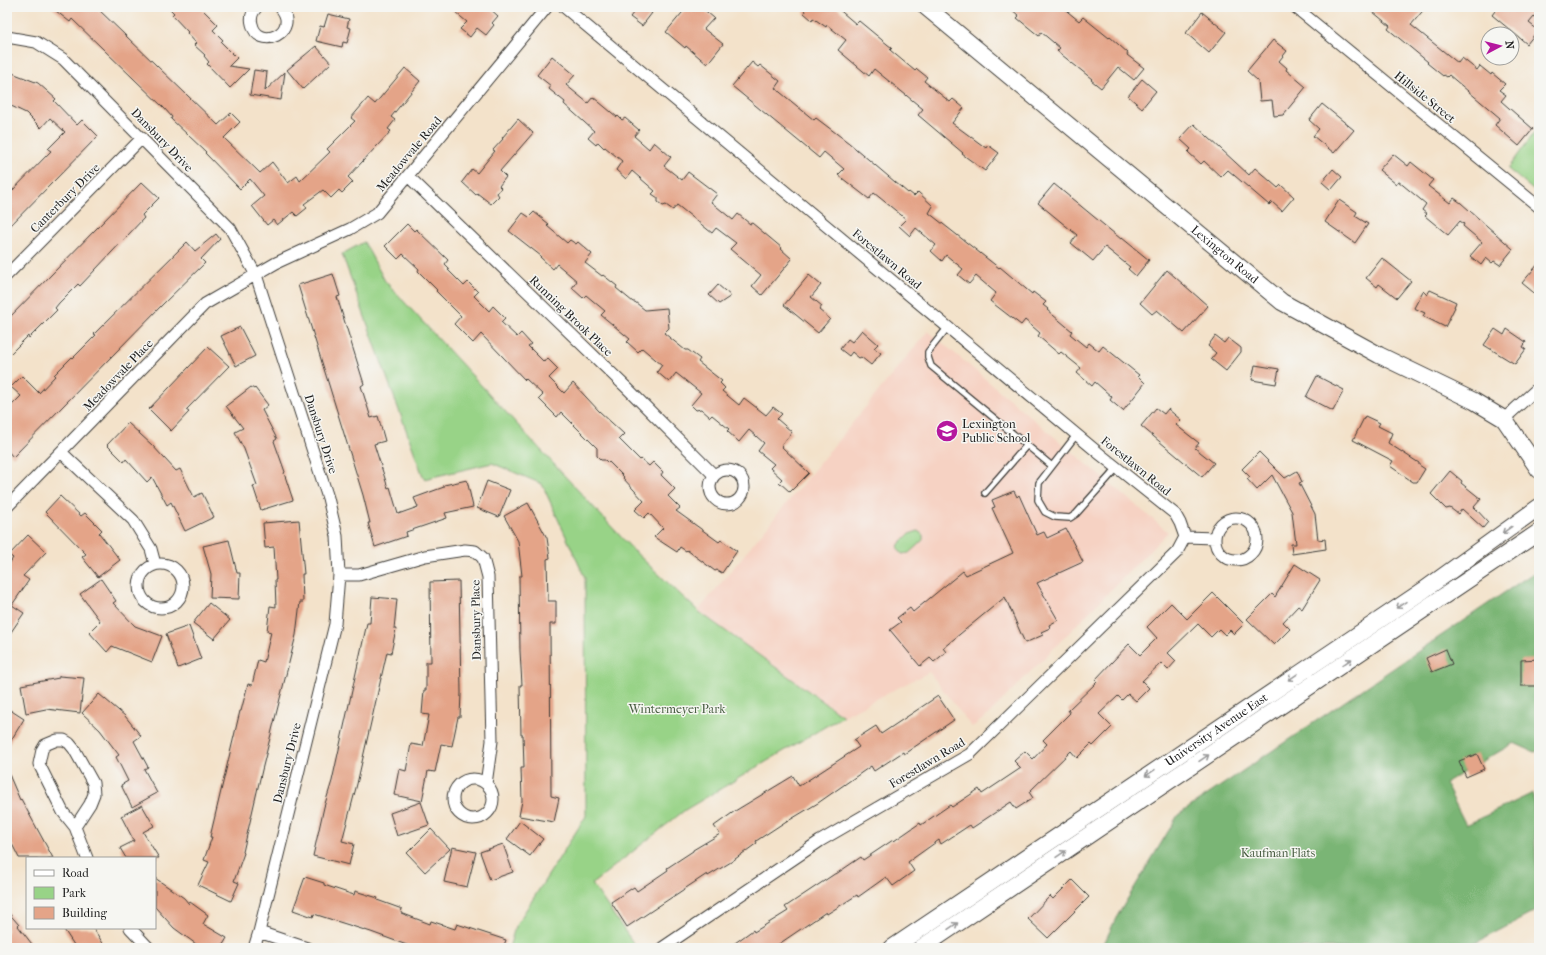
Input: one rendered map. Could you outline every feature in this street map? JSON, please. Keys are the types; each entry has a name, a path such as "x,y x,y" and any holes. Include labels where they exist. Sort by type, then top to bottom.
{"main road":[{"name":"Lexington Road","path":"926,7 1282,302 1378,355 1474,401 1504,419 1539,470"},
{"name":"University Avenue East","path":"921,948 1005,882 1424,590 1539,507"},
{"name":"University Avenue East","path":"892,948 1005,882 1539,532"}],"street":[{"path":"252,9 252,26 255,32 260,36 272,38 278,35 286,25 285,13 280,7"},
{"name":"Meadowvale Road","path":"256,275 276,263 350,229 377,213 547,7"},
{"name":"Forestlawn Road","path":"564,7 1175,514 1185,537 1177,552 970,754 820,841 662,948"},
{"name":"Hillside Street","path":"1295,7 1539,207"},
{"name":"Dansbury Drive","path":"7,37 36,42 63,59 230,228 256,275 328,498 337,536 339,575 335,624 254,948"},
{"name":"Canterbury Drive","path":"7,275 142,138"},
{"name":"Running Brook Place","path":"408,176 629,390 714,475"},
{"name":"Meadowvale Place","path":"7,506 205,304 256,275"},
{"path":"1504,419 1539,387"},
{"path":"61,452 134,520 151,549 155,564"},
{"path":"1185,537 1216,538"},
{"name":"Dansbury Place","path":"339,575 359,575 447,551 475,551 482,558 488,576 492,742 486,784"},
{"path":"75,827 90,804 94,794 93,783 74,749 69,743 64,740 57,740 45,745 42,750 39,764 63,812 75,827 87,857"},
{"path":"131,929 149,948"},
{"path":"259,932 307,948"}],"lane":[{"path":"948,327 928,352 931,366 1052,466"},
{"path":"1077,434 1039,483 1038,500 1045,512 1063,519 1070,518 1076,514 1118,468"},
{"path":"985,493 1027,445"}],"shaded area":[{"name":"Lexington Public School","path":"928,331 1168,532 986,717 972,727 929,672 843,716 698,611"}],"green space":[{"path":"1539,126 1539,195 1508,169"},
{"name":"Wintermeyer Park","path":"364,242 385,281 634,551 698,611 843,716 685,810 592,884 636,947 635,948 509,948 515,927 586,816 585,578 542,484 492,463 424,479 342,254"},
{"path":"918,531 923,535 923,540 909,553 902,554 898,549 899,544 909,534"},
{"name":"Kaufman Flats","path":"1539,569 1539,751 1534,752 1514,743 1445,783 1466,825 1533,793 1538,910 1466,948 1102,948 1116,918 1178,815"}],"building":[{"path":"51,7 96,7 218,125 231,113 240,122 224,138 260,173 272,162 288,183 297,176 300,181 330,152 327,149 355,121 351,118 368,98 375,104 405,68 420,81 391,117 395,120 388,129 391,131 348,177 353,182 342,193 339,190 331,198 323,190 304,204 307,208 297,216 293,212 277,225 273,220 267,225 252,206 264,196 250,179 240,189 205,153 206,152 171,119 172,117 164,108 72,19 70,22"},
{"path":"168,7 200,7 218,25 213,30 223,40 221,42 237,58 229,66 249,69 230,88 207,64 209,62 204,56 205,55 194,45 196,43 172,15 174,13"},
{"path":"449,7 488,7 498,16 492,23 494,25 486,35 477,28 470,37 460,29 467,22"},
{"path":"638,7 644,7 652,13 642,26 630,17"},
{"path":"687,7 694,11 697,7 701,7 714,18 704,29 723,44 707,64 686,46 685,48 666,32"},
{"path":"801,7 836,7 856,24 859,21 892,48 890,50 915,71 917,69 927,77 924,81 950,102 953,99 964,108 952,123 986,148 988,145 999,153 985,171 962,154 963,153 918,115 923,109 874,69 869,76 838,50 846,40 827,25 826,27 813,18 812,20 804,13 805,11"},
{"path":"1009,7 1062,7 1079,21 1083,17 1109,38 1110,37 1128,53 1127,55 1144,68 1134,80 1118,67 1101,88 1057,51 1060,48 1041,32 1039,36 1017,18 1019,16"},
{"path":"1367,7 1426,7 1411,25 1458,63 1462,58 1477,70 1480,66 1491,75 1492,73 1505,84 1499,90 1506,95 1501,101 1533,129 1519,146 1495,125 1500,118 1449,75 1447,77 1444,75 1443,76 1427,63 1428,62 1388,29 1390,26"},
{"path":"1498,7 1539,7 1539,11 1529,23 1538,30 1527,44 1520,38 1520,26 1505,26 1492,15"},
{"path":"1202,12 1226,32 1209,53 1186,33"},
{"path":"328,14 349,19 347,27 351,28 347,43 343,42 342,47 316,41 320,26 324,27"},
{"path":"1273,40 1287,51 1279,61 1287,68 1286,70 1306,87 1283,115 1274,116 1272,100 1260,101 1258,81 1247,71"},
{"path":"316,46 331,63 303,89 287,70"},
{"path":"552,56 575,75 566,85 588,103 593,97 617,117 618,116 622,120 625,118 639,130 634,136 649,149 654,142 671,157 664,166 682,180 688,172 717,194 711,202 733,220 738,214 750,224 752,223 782,248 781,249 792,259 762,295 752,286 761,275 730,249 736,243 716,228 712,233 677,205 673,210 666,205 663,206 658,202 658,198 652,194 655,191 632,171 626,179 616,170 622,161 598,142 596,145 588,138 594,131 564,104 565,102 549,89 551,86 537,75"},
{"path":"752,62 758,67 760,65 780,81 775,88 814,120 816,118 849,143 908,193 909,192 914,196 918,192 933,206 929,213 999,268 1000,267 1032,294 1033,292 1046,302 1043,305 1048,309 1047,310 1072,331 1070,334 1086,347 1089,343 1099,351 1103,346 1139,375 1138,376 1145,383 1123,411 1110,400 1112,397 1095,382 1092,386 1077,373 1081,368 1061,352 1059,354 1038,336 1040,333 1025,320 1021,325 990,301 996,293 976,276 969,284 958,275 963,269 946,255 942,261 931,251 936,245 916,228 910,236 899,226 906,219 874,193 869,199 838,175 844,169 824,152 819,158 732,86"},
{"path":"254,70 267,72 265,91 285,72 281,100 250,95"},
{"path":"7,71 38,83 56,99 54,101 77,125 82,120 98,136 7,229 7,196 51,151 48,149 65,132 50,118 41,128 26,113 7,104"},
{"path":"1142,79 1156,91 1142,108 1128,96"},
{"path":"1322,104 1354,130 1334,153 1313,136 1319,129 1309,120"},
{"path":"518,119 533,133 500,171 506,177 499,186 501,188 497,193 499,196 491,204 477,193 476,195 462,182 472,169 477,173 495,151 493,150 503,139 502,138"},
{"path":"1194,124 1249,175 1255,168 1278,188 1281,185 1294,197 1282,211 1272,202 1269,205 1228,170 1221,177 1204,161 1201,164 1188,152 1191,149 1180,139"},
{"path":"1393,154 1408,166 1411,162 1433,180 1428,186 1450,203 1454,198 1461,203 1513,249 1500,265 1494,261 1492,263 1486,258 1481,265 1470,256 1482,242 1463,226 1464,224 1460,221 1448,235 1425,216 1427,214 1422,210 1426,204 1398,181 1396,184 1379,170"},
{"path":"1333,169 1342,177 1331,190 1322,182"},
{"path":"142,182 159,198 142,215 144,218 80,286 78,284 59,303 55,308 57,310 29,338 28,336 7,357 7,320"},
{"path":"1054,184 1149,260 1136,276 1128,269 1130,267 1105,247 1093,261 1071,243 1077,235 1038,203"},
{"path":"1339,200 1357,212 1355,216 1368,224 1355,243 1325,222"},
{"path":"534,212 549,224 547,226 567,243 570,240 576,244 578,242 592,254 585,263 617,286 616,288 633,302 645,310 667,308 669,328 664,333 685,350 688,350 700,359 698,362 722,381 720,383 725,388 722,391 739,405 744,398 766,415 773,407 782,414 777,419 792,432 781,446 809,473 790,492 779,482 782,479 770,468 774,464 758,451 764,443 749,430 739,442 727,431 729,429 712,415 710,417 701,409 696,410 691,405 701,393 676,373 669,382 657,372 662,365 642,348 638,352 627,342 630,339 601,315 605,311 586,295 583,298 572,288 577,281 557,264 553,269 540,257 541,256 509,231 523,213 529,217"},
{"path":"407,224 414,231 416,229 448,260 445,264 450,269 448,270 464,286 468,282 478,292 474,296 489,311 493,306 505,318 501,322 517,337 521,333 531,344 528,346 544,362 547,358 558,369 549,378 564,393 573,383 599,411 624,434 619,439 640,460 641,459 649,466 653,462 663,472 661,475 675,489 668,496 680,508 676,511 719,542 721,540 737,551 722,573 717,570 715,571 687,550 686,551 680,547 677,552 654,537 663,528 649,513 644,518 635,510 644,501 609,462 608,463 605,460 601,460 597,456 597,448 561,412 557,417 539,399 543,395 526,379 525,380 481,334 473,343 454,324 461,316 418,271 419,269 403,254 398,259 385,246"},
{"path":"216,234 220,239 201,259 205,263 13,457 7,450 7,410 21,396 11,387 22,376 39,393 55,376 54,375 96,335 94,334 187,242 195,251"},
{"path":"1382,258 1411,281 1397,298 1379,284 1377,287 1366,278"},
{"path":"1539,263 1539,297 1522,283"},
{"path":"1167,270 1208,306 1184,333 1157,310 1152,314 1140,303"},
{"path":"333,274 340,296 337,297 364,384 361,386 371,418 378,416 385,441 374,444 398,514 418,507 414,498 444,487 444,485 467,480 473,507 445,513 447,518 406,532 407,536 375,547 368,523 370,523 363,495 298,285"},
{"path":"809,275 821,285 811,297 822,306 819,310 830,319 818,333 784,305"},
{"path":"718,285 731,296 719,304 709,295"},
{"path":"1430,290 1456,302 1445,327 1423,316 1425,313 1414,308 1423,291 1427,295"},
{"path":"240,327 255,356 236,366 221,336"},
{"path":"1495,329 1504,335 1507,329 1526,342 1523,347 1526,349 1515,364 1484,345"},
{"path":"862,330 878,344 874,348 881,353 871,365 852,352 849,356 840,349 848,339 852,342"},
{"path":"1215,336 1224,343 1228,338 1241,348 1241,352 1226,371 1211,359 1216,353 1208,346"},
{"path":"208,347 229,366 186,410 189,412 171,431 149,409"},
{"path":"1255,365 1279,369 1276,384 1252,380"},
{"path":"1317,376 1344,390 1333,411 1306,397"},
{"path":"251,387 254,389 255,388 268,405 262,410 277,439 274,441 293,500 261,510 253,486 257,485 244,449 235,432 243,428 226,406"},
{"path":"1156,408 1164,414 1168,409 1181,420 1176,425 1199,443 1195,448 1214,463 1202,477 1141,426"},
{"path":"1365,416 1380,423 1378,426 1392,433 1388,443 1419,463 1419,465 1425,469 1417,482 1413,482 1390,466 1393,461 1353,440"},
{"path":"128,423 152,445 176,471 180,469 194,497 202,493 214,517 185,531 171,502 167,505 152,477 147,482 126,459 124,462 107,445"},
{"path":"1259,452 1285,478 1297,471 1302,482 1299,483 1315,514 1318,540 1325,539 1326,549 1292,554 1291,544 1296,544 1292,512 1272,475 1257,490 1247,479 1250,477 1242,469"},
{"path":"1450,471 1462,481 1461,483 1481,499 1474,507 1488,522 1483,528 1462,509 1458,514 1450,508 1446,509 1431,494"},
{"path":"487,481 510,490 499,517 477,508"},
{"path":"1014,491 1017,497 1019,495 1037,535 1044,532 1047,538 1066,529 1083,562 1037,583 1058,620 1049,625 1050,628 1041,632 1043,635 1025,643 1005,597 943,648 946,652 934,662 930,658 920,666 890,630 901,622 897,618 910,608 913,612 963,571 966,575 1013,553 992,508 995,507 992,500"},
{"path":"60,496 81,516 85,513 102,530 99,533 120,560 98,577 82,557 86,554 45,512"},
{"path":"528,503 547,538 550,558 547,559 548,601 556,601 556,624 550,624 551,796 559,798 554,822 519,816 522,801 521,768 524,768 523,735 521,735 520,685 522,685 519,576 522,576 518,541 504,516"},
{"path":"299,520 304,574 302,574 303,602 300,602 296,635 262,770 244,853 234,881 239,883 231,901 198,885 209,862 204,860 212,837 210,837 240,711 248,684 252,685 258,660 264,662 271,632 267,631 270,606 276,607 274,547 265,548 263,523"},
{"path":"28,535 46,552 23,576 29,580 12,605 24,613 7,638 7,567 13,558 9,555"},
{"path":"229,540 237,573 240,573 239,599 210,598 211,574 203,546"},
{"path":"1295,564 1320,580 1302,609 1298,606 1283,622 1290,629 1274,645 1247,619 1272,594 1275,597"},
{"path":"101,579 116,601 113,603 135,626 162,636 152,662 112,646 107,652 89,632 100,621 80,594"},
{"path":"459,581 460,717 458,717 452,746 441,744 435,772 428,771 422,801 394,795 399,769 406,771 411,744 423,746 429,715 422,714 424,690 426,690 426,662 431,662 430,582"},
{"path":"1213,593 1244,624 1234,634 1230,630 1225,635 1219,629 1211,637 1198,624 1168,653 1176,661 1168,670 1161,663 1142,681 1149,688 1136,701 1128,694 1122,700 1118,696 1099,714 1112,727 1093,746 1091,744 1077,758 1071,751 1029,792 1033,798 1016,809 1011,802 972,828 970,825 941,844 939,840 908,862 914,871 893,886 886,877 858,897 857,895 827,914 826,912 773,948 728,948 753,930 754,932 788,911 785,907 861,857 863,860 920,823 921,825 950,805 952,807 979,789 982,794 1021,768 1014,761 1025,751 1033,759 1047,744 1043,740 1070,713 1068,710 1097,682 1095,680 1129,644 1140,655 1157,638 1147,627 1171,603 1187,619"},
{"path":"372,597 397,599 394,629 396,629 391,653 387,652 357,784 342,841 354,844 349,865 313,856 324,807 332,781 367,623 370,623"},
{"path":"209,603 230,620 214,639 193,623"},
{"path":"189,626 201,659 178,668 166,634"},
{"path":"1446,649 1452,664 1432,672 1426,658"},
{"path":"1539,659 1539,686 1521,686 1521,660"},
{"path":"59,676 84,678 80,713 46,709 26,713 21,685 59,678"},
{"path":"99,694 125,716 141,736 134,741 148,767 144,769 157,793 132,807 121,785 128,781 116,757 119,755 100,730 82,713"},
{"path":"938,696 954,720 904,754 903,752 874,771 871,766 818,803 756,841 757,843 731,862 708,876 707,874 627,927 611,902 634,887 637,891 668,870 667,868 693,850 720,834 714,826 735,811 793,776 799,786 859,747 854,740 876,726 881,734"},
{"path":"7,708 24,719 7,747"},
{"path":"1477,754 1484,769 1466,777 1459,761"},
{"path":"7,770 20,800 21,799 52,857 19,858 7,834"},
{"path":"421,802 429,825 397,836 390,813"},
{"path":"142,805 154,826 143,832 159,858 125,857 120,848 134,841 121,816"},
{"path":"520,821 543,839 530,856 507,839"},
{"path":"431,829 450,849 425,872 407,853"},
{"path":"503,844 513,872 490,880 480,852"},
{"path":"452,847 476,852 467,887 444,882"},
{"path":"305,877 354,895 355,891 378,898 377,900 402,909 401,913 430,924 431,921 455,929 457,924 506,940 503,948 415,948 314,914 313,917 293,910"},
{"path":"156,879 184,898 189,904 190,902 208,915 203,924 227,938 221,948 193,948 196,944 174,928 156,908"},
{"path":"1072,880 1089,897 1048,938 1028,919 1050,896 1053,899"},
{"path":"7,911 19,925 18,926 35,948 7,948"},
{"path":"64,929 94,929 106,948 76,948"}],"place":[{"name":"Lexington Public School","path":"947,431"}]}
